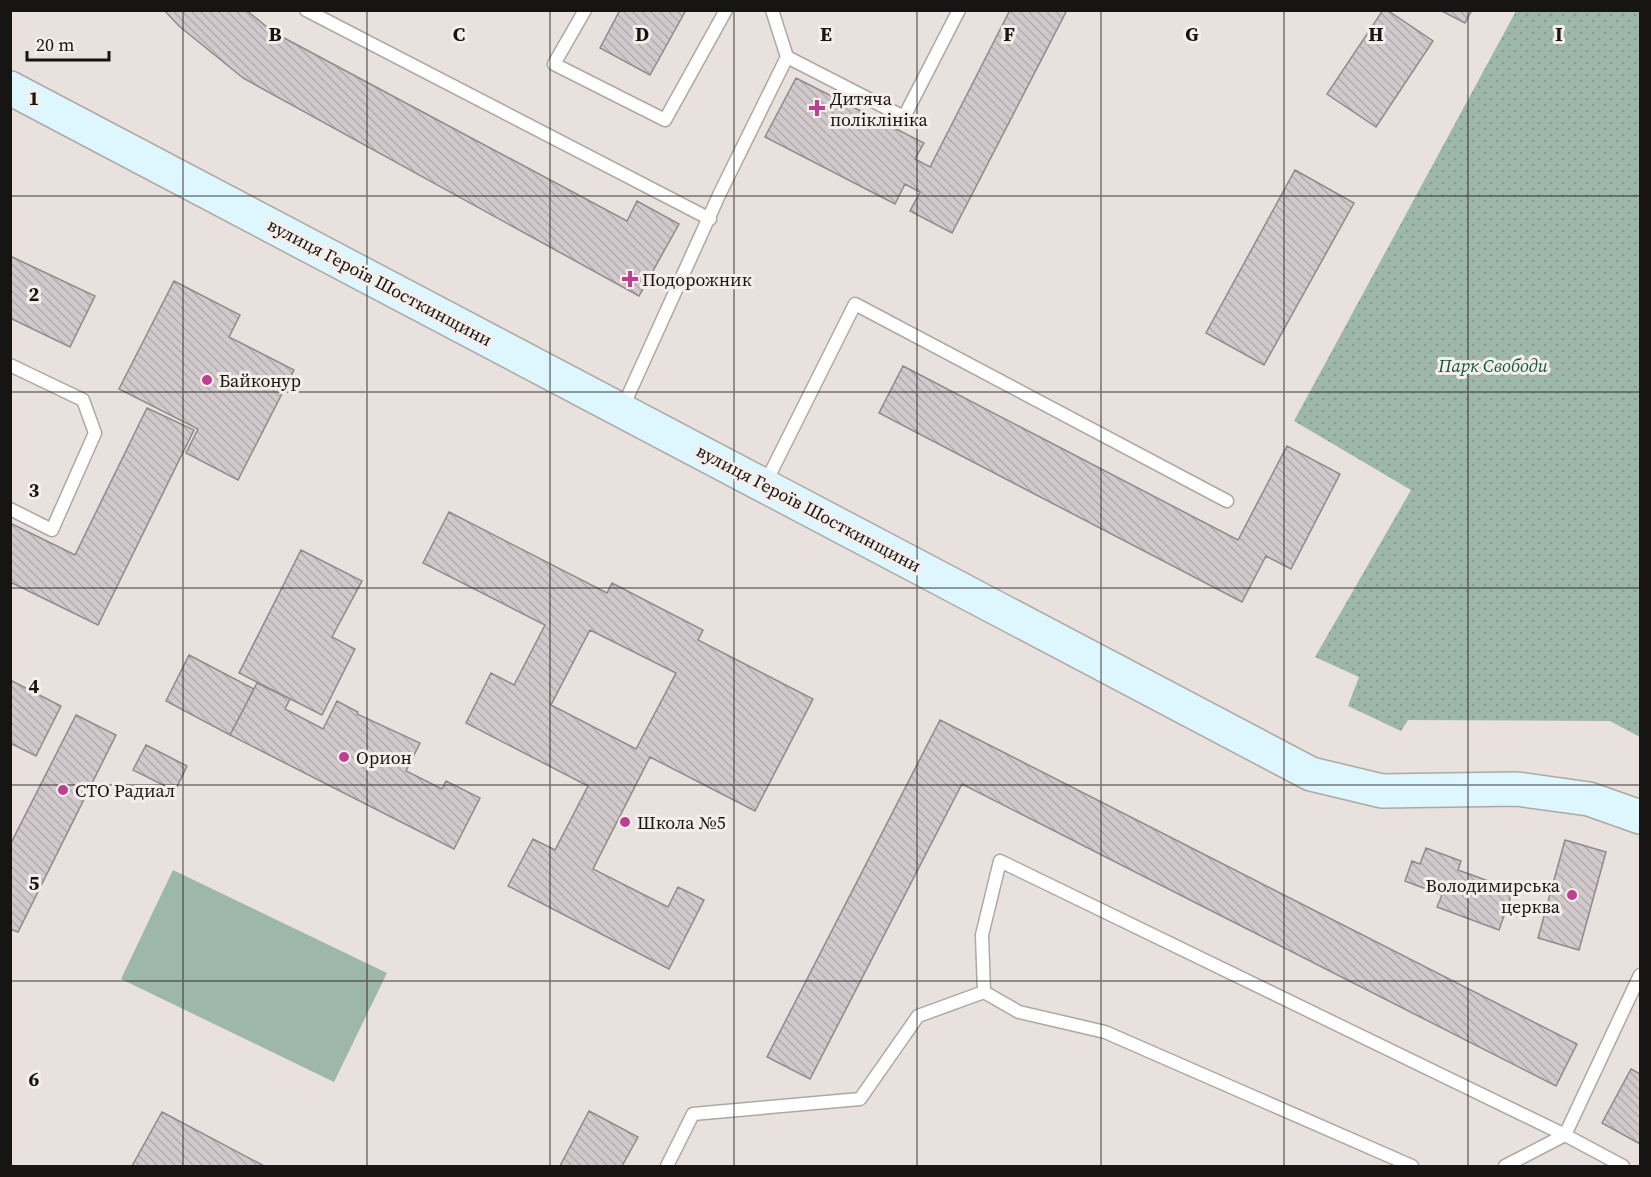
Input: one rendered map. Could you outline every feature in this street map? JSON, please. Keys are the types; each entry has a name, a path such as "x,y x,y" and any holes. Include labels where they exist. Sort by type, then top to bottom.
{"street":[{"name":"вулиця Героїв Шосткинщини","path":"10,88 1311,774 1382,791 1517,789 1589,799 1641,817"}],"lane":[{"path":"306,10 710,219"},
{"path":"585,10 554,64 665,120 726,10"},
{"path":"622,409 720,193 787,57 772,10"},
{"path":"787,57 904,117 959,10"},
{"path":"765,485 855,303 1227,501"},
{"path":"10,365 83,400 95,433 52,530 10,509"},
{"path":"984,992 982,935 1000,861 1565,1135 1623,1167"},
{"path":"1505,1167 1565,1135 1641,975"},
{"path":"667,1167 693,1114 860,1099 918,1016 984,992 1019,1012 1105,1032 1412,1167"}],"green space":[{"name":"Парк Свободи","path":"1516,11 1640,11 1640,737 1610,721 1408,720 1401,731 1348,706 1359,677 1315,657 1411,490 1294,421"},
{"path":"173,870 387,973 334,1082 121,979"}],"building":[{"path":"164,10 246,10 273,32 627,221 637,201 679,224 639,296 243,78 179,26"},
{"path":"620,10 686,10 650,75 600,48"},
{"name":"Дитяча поліклініка","path":"1010,10 1067,10 952,233 910,211 920,192 905,184 895,204 765,137 796,78 924,143 915,159 930,167"},
{"path":"1383,10 1387,10 1433,41 1376,127 1327,94"},
{"path":"1440,10 1472,10 1465,23"},
{"path":"1295,170 1354,203 1264,365 1206,333"},
{"path":"10,256 95,296 70,347 10,318"},
{"name":"Байконур","path":"174,281 240,315 229,337 294,370 238,480 186,453 198,429 119,389"},
{"path":"903,366 1238,540 1287,446 1340,474 1291,569 1266,556 1242,602 879,413"},
{"path":"147,408 194,430 98,625 10,582 10,523 75,555"},
{"path":"449,512 607,593 612,583 703,630 698,640 813,699 755,811 650,757 593,869 668,907 678,887 704,900 669,969 508,886 533,839 555,850 588,786 466,723 491,673 514,685 545,625 423,563","holes":["590,630 676,673 636,749 551,705"]},
{"path":"301,550 362,581 332,637 355,649 322,715 239,673"},
{"path":"189,655 254,689 230,735 166,701"},
{"path":"10,680 61,706 36,756 10,743"},
{"name":"Орион","path":"257,683 290,699 285,709 323,729 337,701 358,712 357,714 420,743 406,771 442,789 446,781 480,798 454,849 230,735"},
{"name":"СТО Радиал","path":"76,715 116,735 18,932 10,929 10,845"},
{"path":"940,720 1577,1044 1556,1086 962,784 810,1079 767,1057"},
{"path":"146,745 187,766 175,791 133,770"},
{"name":"Володимирська церква","path":"1565,840 1606,852 1579,950 1538,938"},
{"path":"1426,848 1461,861 1458,870 1513,890 1499,930 1437,907 1442,895 1405,881 1412,861 1420,864"},
{"path":"1631,1069 1640,1074 1640,1144 1602,1123"},
{"path":"589,1111 638,1137 622,1166 560,1166"},
{"path":"162,1112 264,1166 132,1166"}],"place":[{"name":"Дитяча поліклініка","path":"817,108"},
{"name":"Подорожник","path":"630,279"},
{"name":"Байконур","path":"207,380"},
{"name":"Орион","path":"344,757"},
{"name":"СТО Радиал","path":"63,790"},
{"name":"Школа №5","path":"625,822"},
{"name":"Володимирська церква","path":"1572,895"}]}
